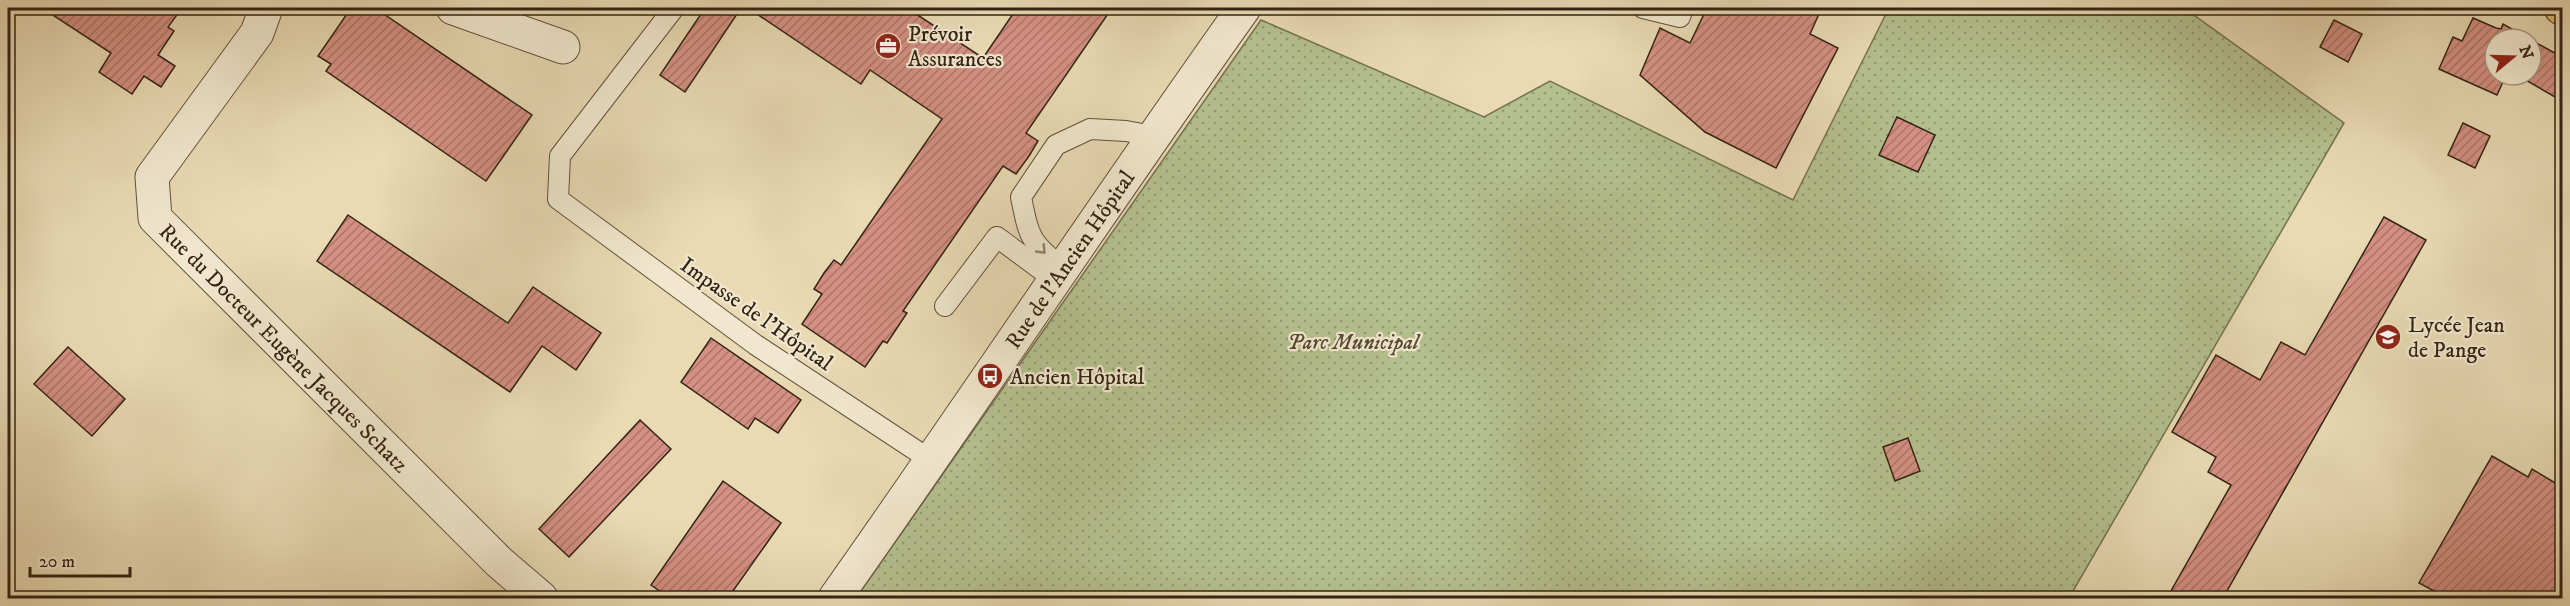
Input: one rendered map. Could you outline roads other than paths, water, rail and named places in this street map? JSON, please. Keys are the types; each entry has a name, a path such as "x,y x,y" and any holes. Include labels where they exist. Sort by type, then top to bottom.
{"street":[{"name":"Rue du Docteur Eugène Jacques Schatz","path":"266,8 257,33 152,177 155,218 499,562 541,598"},
{"path":"453,8 563,47"},
{"name":"Rue de l'Ancien Hôpital","path":"835,598 932,461 1153,136 1244,8"}],"lane":[{"name":"Impasse de l'Hôpital","path":"674,8 560,156 558,200 756,345 932,461"},
{"path":"1643,8 1680,17 1683,8"},
{"path":"1059,274 1039,250 1027,228 1021,197 1056,145 1090,129 1126,131 1153,136"},
{"path":"945,306 997,237 1059,274"}],"place":[{"name":"Prévoir Assurances","path":"888,46"},
{"name":"Lycée Jean de Pange","path":"2388,337"},
{"name":"Ancien Hôpital","path":"990,376"}],"park label":[{"name":"Parc Municipal","path":"1353,341"}]}
